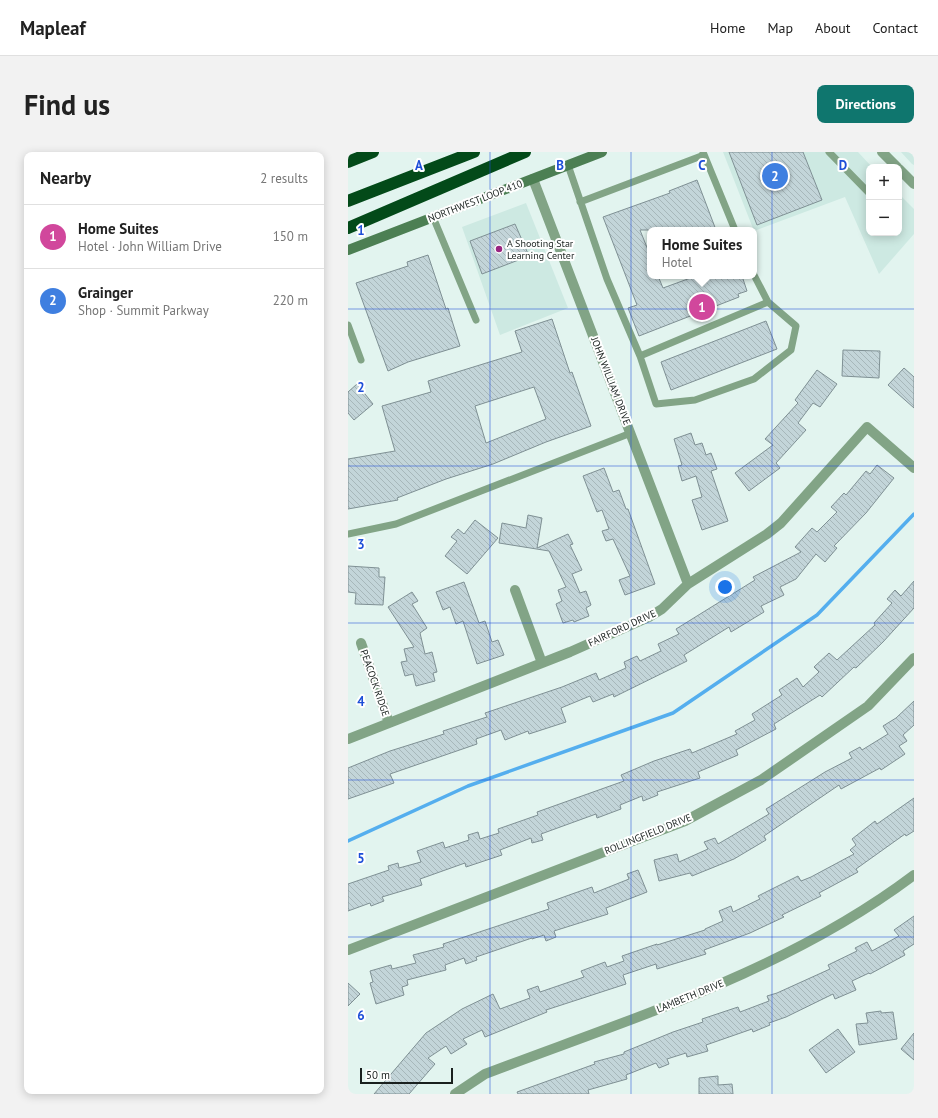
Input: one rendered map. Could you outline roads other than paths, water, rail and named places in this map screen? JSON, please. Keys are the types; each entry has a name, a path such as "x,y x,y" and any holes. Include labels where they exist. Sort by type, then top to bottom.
{"highway":[{"path":"348,162 373,152"},
{"path":"348,201 474,152"},
{"path":"348,228 525,152"}],"main road":[{"name":"NORTHWEST LOOP 410","path":"348,250 602,152"}],"street":[{"path":"882,152 893,164"},
{"path":"902,172 914,184"},
{"name":"JOHN WILLIAM DRIVE","path":"533,178 688,584"},
{"name":"FAIRFORD DRIVE","path":"348,739 542,663 649,618 662,609 688,584 767,534 781,523 867,427 914,468"},
{"path":"515,590 542,663"},
{"name":"PEACOCK RIDGE","path":"361,643 389,723"},
{"name":"ROLLINGFIELD DRIVE","path":"348,950 685,821 761,780 868,706 914,658"},
{"name":"LAMBETH DRIVE","path":"455,1094 485,1074 711,988 792,952 888,895 914,875"}],"lane":[{"path":"828,152 866,190"},
{"path":"580,202 703,153 734,227"},
{"path":"568,165 607,279 640,356 656,404 695,400 754,379 791,350 796,326 768,302 756,279"},
{"path":"433,217 476,320"},
{"path":"640,356 768,302"},
{"path":"348,325 361,360"},
{"path":"348,534 396,524 631,433"}],"waterway":[{"path":"348,841 468,786 673,713 817,615 914,514"}],"place":[{"name":"Grainger","path":"775,176"},
{"name":"A Shooting Star Learning Center","path":"499,249"},
{"name":"Home Suites","path":"702,307"}]}
